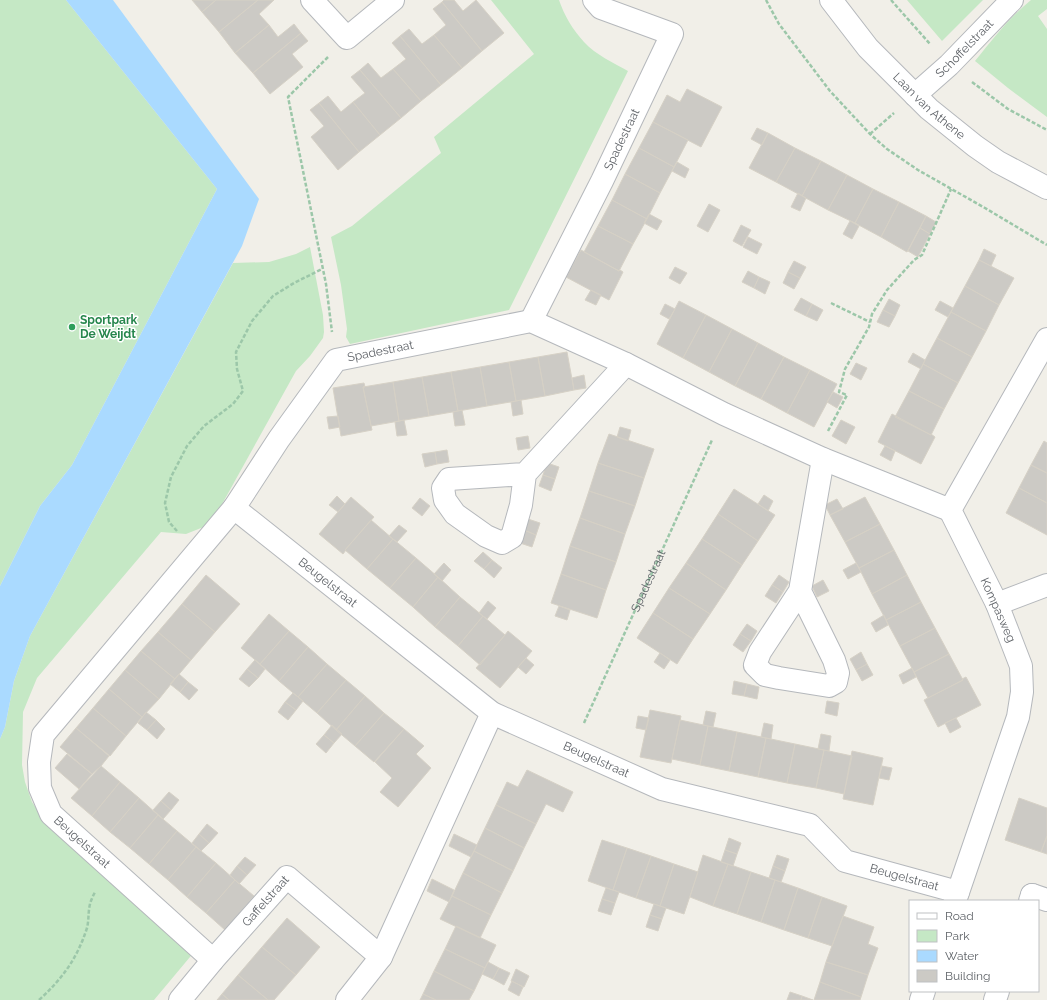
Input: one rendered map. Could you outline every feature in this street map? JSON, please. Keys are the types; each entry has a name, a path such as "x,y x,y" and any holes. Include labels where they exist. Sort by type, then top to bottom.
{"street":[{"path":"312,0 347,38 393,0"},
{"name":"Spadestraat","path":"234,508 279,439 336,360 531,321 602,181 672,34 601,8 594,0"},
{"name":"Laan van Athene","path":"831,0 868,48 929,109 975,146 998,162 1047,188"},
{"name":"Schoffelstraat","path":"915,95 949,65 1012,0"},
{"path":"531,321 626,364 724,414 823,459 950,510 1047,339"},
{"path":"525,474 626,364"},
{"path":"800,591 823,459"},
{"name":"Beugelstraat","path":"213,960 51,814 40,788 39,762 43,735 234,508 492,713 662,789 810,825 845,861 956,897"},
{"name":"Kompasweg","path":"950,510 997,604 1021,666 1022,692 1018,717 956,897"},
{"path":"997,604 1047,585"},
{"path":"347,1000 381,957 492,713"},
{"name":"Gaffelstraat","path":"180,1000 213,960 288,878 381,957"}],"path":[{"path":"766,0 779,24 830,91 870,134 887,149 918,170 1047,245"},
{"path":"336,360 326,284 288,97 347,38"},
{"path":"823,459 825,437 847,396 839,392 845,369 869,327 872,314 887,290 914,260 922,255 951,188"},
{"path":"197,552 169,522 165,503 171,477 187,446 204,426 233,404 243,391 237,369 236,352 252,321 273,296 294,283 322,269"},
{"path":"831,303 870,322"},
{"name":"Spadestraat","path":"572,748 724,414"},
{"path":"39,1000 50,990 67,970 78,951 88,927 90,904 107,864"}],"green space":[{"name":"Sportpark De Weijdt","path":"0,0 66,0 217,189 72,465 40,506 0,586"},
{"path":"491,0 559,0 569,22 584,42 600,55 628,71 509,310 350,344 346,337 347,329 341,285 331,237 352,226 441,153 434,137 534,54"},
{"path":"907,0 983,0 942,41"},
{"path":"1031,0 1047,0 1047,9 1038,16 1047,29 1047,117 975,61 1008,22"},
{"path":"310,247 323,315 323,338 310,356 296,371 211,524 186,534 161,532 37,678 23,712 22,765 25,782 32,802 42,817 195,951 154,1000 0,1000 0,739 5,727 14,681 30,636 233,263 269,262 296,254"}],"water":[{"path":"66,0 113,0 259,199 242,246 30,636 14,681 5,727 0,739 0,586 40,506 72,465 217,189"}],"building":[{"path":"192,0 216,0 202,12"},
{"path":"216,0 258,0 219,32 202,12"},
{"path":"258,0 274,0 259,14 269,25 235,53 219,32"},
{"path":"444,0 454,0 463,11 476,0 504,33 482,51 442,2"},
{"path":"442,2 482,51 462,68 434,35 446,25 433,9"},
{"path":"294,24 301,33 253,73 235,53 269,25 278,37"},
{"path":"409,29 422,44 434,35 462,68 441,85 400,36"},
{"path":"301,33 308,41 292,54 303,67 270,94 253,73"},
{"path":"400,36 441,85 421,101 393,69 406,59 392,43"},
{"path":"368,63 381,78 393,69 421,101 401,118 360,70"},
{"path":"360,70 401,118 380,135 353,102 365,93 351,77"},
{"path":"687,89 722,107 701,147 653,122 667,95 680,102"},
{"path":"328,96 341,112 353,102 380,135 359,152 319,103"},
{"path":"319,103 359,152 338,170 311,137 324,126 310,110"},
{"path":"653,122 688,140 674,167 639,148"},
{"path":"757,128 768,133 762,145 751,139"},
{"path":"768,133 795,148 776,182 749,168"},
{"path":"639,148 674,167 660,193 625,174"},
{"path":"795,148 821,161 802,196 776,182"},
{"path":"821,161 847,175 828,210 802,196"},
{"path":"677,162 689,169 685,178 672,171"},
{"path":"625,174 660,193 647,219 612,200"},
{"path":"847,175 873,189 855,223 828,210"},
{"path":"873,189 899,202 881,237 855,223"},
{"path":"798,193 806,198 800,211 791,207"},
{"path":"612,200 647,219 633,244 598,226"},
{"path":"899,202 926,216 907,252 881,237"},
{"path":"709,204 720,210 708,232 697,226"},
{"path":"649,214 662,221 657,230 644,223"},
{"path":"926,216 936,222 930,234 920,228"},
{"path":"850,221 859,226 852,239 843,234"},
{"path":"741,225 751,230 742,246 733,241"},
{"path":"598,226 633,244 619,271 584,252"},
{"path":"920,228 930,234 918,257 908,251"},
{"path":"748,237 762,244 757,254 743,247"},
{"path":"984,249 996,255 991,266 979,260"},
{"path":"581,250 623,272 609,300 566,277"},
{"path":"979,260 1014,278 999,305 965,286"},
{"path":"794,261 806,267 800,278 788,272"},
{"path":"675,267 687,273 680,284 669,278"},
{"path":"748,271 759,277 754,288 742,282"},
{"path":"788,272 800,278 794,289 783,283"},
{"path":"759,277 770,282 765,294 754,288"},
{"path":"965,286 999,305 986,331 951,312"},
{"path":"591,290 601,295 596,305 585,300"},
{"path":"801,298 812,304 806,316 794,310"},
{"path":"889,299 900,305 895,316 883,310"},
{"path":"679,301 706,315 683,358 657,344"},
{"path":"940,301 953,308 948,317 935,310"},
{"path":"665,304 675,309 669,319 660,314"},
{"path":"812,304 823,310 817,321 806,316"},
{"path":"883,310 895,316 889,327 877,322"},
{"path":"951,312 986,331 972,357 937,338"},
{"path":"706,315 732,329 709,372 683,358"},
{"path":"732,329 758,343 735,386 709,372"},
{"path":"937,338 972,357 958,383 923,364"},
{"path":"758,343 784,357 761,399 735,386"},
{"path":"567,352 574,390 545,396 538,357"},
{"path":"913,353 925,360 921,369 908,362"},
{"path":"538,357 545,396 516,401 509,362"},
{"path":"784,357 810,370 787,413 761,399"},
{"path":"509,362 516,401 487,406 480,367"},
{"path":"856,363 867,368 861,380 850,374"},
{"path":"923,364 958,383 944,409 909,391"},
{"path":"480,367 487,406 458,411 451,372"},
{"path":"810,370 837,384 814,427 787,413"},
{"path":"451,372 458,411 429,416 422,377"},
{"path":"584,375 586,388 574,390 572,378"},
{"path":"422,377 429,416 399,421 393,382"},
{"path":"393,382 399,421 371,426 363,387"},
{"path":"364,383 365,387 363,387 372,430 341,436 333,388"},
{"path":"909,391 944,409 931,435 895,417"},
{"path":"833,392 843,397 837,408 827,402"},
{"path":"521,400 523,414 513,416 511,402"},
{"path":"462,410 465,425 455,426 453,412"},
{"path":"892,414 935,437 921,464 878,442"},
{"path":"338,416 340,427 329,429 327,417"},
{"path":"404,420 407,435 397,436 395,422"},
{"path":"841,420 855,427 846,444 832,436"},
{"path":"620,427 631,430 628,441 617,437"},
{"path":"609,434 654,449 644,478 598,463"},
{"path":"528,436 530,448 518,450 516,438"},
{"path":"1044,441 1047,443 1047,473 1031,465"},
{"path":"885,446 895,451 891,461 880,455"},
{"path":"447,450 449,462 437,464 435,452"},
{"path":"435,452 437,464 425,467 422,454"},
{"path":"547,463 559,467 555,479 543,475"},
{"path":"598,463 644,478 635,506 589,491"},
{"path":"1031,465 1047,473 1047,503 1019,488"},
{"path":"543,475 555,479 551,491 539,486"},
{"path":"1019,488 1047,503 1047,535 1006,513"},
{"path":"734,489 775,515 758,541 718,514"},
{"path":"589,491 635,506 625,534 580,518"},
{"path":"764,495 773,501 768,511 758,504"},
{"path":"337,496 345,504 338,512 329,505"},
{"path":"351,497 374,517 343,554 319,534"},
{"path":"865,497 880,524 845,542 830,515"},
{"path":"420,498 430,506 422,516 412,508"},
{"path":"837,499 843,509 830,515 825,505"},
{"path":"718,514 758,541 742,565 702,539"},
{"path":"580,518 625,534 616,562 570,546"},
{"path":"528,519 540,523 536,535 524,530"},
{"path":"371,520 393,539 367,569 345,550"},
{"path":"880,524 894,550 859,568 845,542"},
{"path":"399,525 407,531 397,542 389,536"},
{"path":"524,530 536,535 532,547 520,543"},
{"path":"393,539 416,558 390,588 367,569"},
{"path":"702,539 742,565 726,590 686,563"},
{"path":"570,546 616,562 606,590 561,574"},
{"path":"894,550 907,575 872,594 859,568"},
{"path":"483,552 492,560 484,569 474,561"},
{"path":"416,558 438,577 413,607 390,588"},
{"path":"492,560 502,568 494,578 484,569"},
{"path":"444,563 451,570 442,581 434,574"},
{"path":"686,563 726,590 710,614 669,588"},
{"path":"856,563 861,572 848,579 843,570"},
{"path":"561,574 606,590 597,618 551,603"},
{"path":"206,575 240,604 215,632 182,604"},
{"path":"779,575 789,582 783,592 772,585"},
{"path":"907,575 921,602 886,620 872,594"},
{"path":"438,577 460,597 435,627 413,607"},
{"path":"823,580 829,591 817,597 812,586"},
{"path":"772,585 783,592 776,603 765,596"},
{"path":"669,588 710,614 693,639 653,613"},
{"path":"460,597 483,616 458,646 435,627"},
{"path":"488,601 496,608 487,619 479,613"},
{"path":"921,602 935,628 900,646 886,620"},
{"path":"182,604 215,632 191,660 158,632"},
{"path":"559,606 570,610 567,620 555,616"},
{"path":"653,613 693,639 677,664 637,638"},
{"path":"269,614 289,631 260,664 241,648"},
{"path":"884,615 888,625 876,632 871,623"},
{"path":"483,616 505,635 480,665 458,646"},
{"path":"747,624 757,631 751,641 740,634"},
{"path":"935,628 949,654 914,672 900,646"},
{"path":"289,631 308,647 279,681 260,664"},
{"path":"508,631 532,651 500,688 476,668"},
{"path":"158,632 191,660 175,679 141,651"},
{"path":"740,634 751,641 743,652 733,645"},
{"path":"308,647 327,664 298,697 279,681"},
{"path":"141,651 175,679 159,699 125,670"},
{"path":"861,652 867,664 856,670 850,659"},
{"path":"660,653 670,660 664,669 654,662"},
{"path":"949,654 963,680 928,698 914,672"},
{"path":"526,658 534,665 526,674 518,667"},
{"path":"255,660 265,669 258,678 247,669"},
{"path":"327,664 346,680 317,713 298,697"},
{"path":"867,664 873,675 862,681 856,670"},
{"path":"912,668 916,677 903,684 899,675"},
{"path":"247,669 258,678 249,687 239,679"},
{"path":"125,670 159,699 142,717 109,689"},
{"path":"179,674 188,682 180,692 170,684"},
{"path":"966,677 981,705 938,727 924,700"},
{"path":"346,680 365,696 336,730 317,713"},
{"path":"734,681 747,684 744,696 732,694"},
{"path":"188,682 198,690 189,700 180,692"},
{"path":"747,684 759,687 757,699 744,696"},
{"path":"109,689 142,717 126,736 93,708"},
{"path":"293,693 303,701 296,710 285,702"},
{"path":"365,696 384,713 355,746 336,730"},
{"path":"827,701 839,703 837,716 825,713"},
{"path":"285,702 296,710 288,720 278,712"},
{"path":"93,708 126,736 110,756 76,728"},
{"path":"650,710 681,716 671,763 640,757"},
{"path":"706,711 716,713 713,727 703,725"},
{"path":"146,712 156,720 147,730 138,723"},
{"path":"384,713 404,729 374,762 355,746"},
{"path":"638,716 649,718 646,730 636,728"},
{"path":"956,718 961,727 950,733 945,723"},
{"path":"156,720 165,729 157,739 147,730"},
{"path":"680,720 708,726 700,765 672,759"},
{"path":"764,723 773,725 771,739 761,737"},
{"path":"332,725 342,734 334,743 324,735"},
{"path":"708,726 737,732 729,771 700,765"},
{"path":"76,728 109,756 92,774 60,747"},
{"path":"404,729 424,746 416,754 431,768 398,807 380,792 392,778 375,762"},
{"path":"737,732 766,738 758,777 729,771"},
{"path":"821,734 831,736 829,751 818,749"},
{"path":"324,735 334,743 326,753 316,744"},
{"path":"766,738 795,744 787,783 758,777"},
{"path":"795,744 824,750 816,788 787,783"},
{"path":"824,750 852,756 844,794 816,788"},
{"path":"852,751 883,758 873,805 843,799"},
{"path":"67,754 92,774 79,789 55,768"},
{"path":"101,766 120,782 92,816 71,798"},
{"path":"882,766 892,768 889,780 879,778"},
{"path":"527,770 573,792 563,812 546,804 536,824 496,805 507,782 518,787"},
{"path":"120,782 139,798 110,832 92,816"},
{"path":"169,792 179,800 171,810 161,801"},
{"path":"139,798 158,815 130,848 110,832"},
{"path":"1019,798 1047,808 1047,836 1041,852 1005,840"},
{"path":"161,801 171,810 163,819 153,810"},
{"path":"496,805 536,824 524,848 485,828"},
{"path":"158,815 177,831 149,864 130,848"},
{"path":"207,824 218,833 209,843 199,834"},
{"path":"485,828 524,848 513,871 474,851"},
{"path":"177,831 196,847 168,880 149,864"},
{"path":"199,834 209,843 201,851 192,843"},
{"path":"454,834 477,845 471,857 449,846"},
{"path":"1047,836 1047,854 1041,852"},
{"path":"729,838 741,843 737,854 725,850"},
{"path":"602,840 627,848 613,890 588,881"},
{"path":"196,847 216,863 187,897 168,880"},
{"path":"627,848 651,856 636,898 613,890"},
{"path":"725,850 737,854 733,866 721,862"},
{"path":"474,851 513,871 502,893 463,873"},
{"path":"703,855 728,864 713,906 690,897"},
{"path":"777,855 789,859 785,871 773,866"},
{"path":"651,856 674,864 660,906 636,898"},
{"path":"245,857 256,865 247,875 237,866"},
{"path":"216,863 235,880 206,913 187,897"},
{"path":"674,864 698,872 684,914 660,906"},
{"path":"728,864 751,872 737,914 713,906"},
{"path":"237,866 247,875 239,884 230,875"},
{"path":"773,866 785,871 781,882 769,878"},
{"path":"751,872 775,880 761,922 737,914"},
{"path":"463,873 502,893 491,915 452,896"},
{"path":"432,879 454,890 449,902 427,891"},
{"path":"235,880 254,896 225,930 206,913"},
{"path":"775,880 798,888 784,930 761,922"},
{"path":"606,888 619,892 615,903 602,899"},
{"path":"798,888 822,897 808,938 784,930"},
{"path":"452,896 491,915 480,938 440,919"},
{"path":"822,897 847,906 832,946 808,938"},
{"path":"602,899 615,903 611,915 598,911"},
{"path":"654,904 666,908 662,919 650,915"},
{"path":"650,915 662,919 658,931 646,927"},
{"path":"843,916 874,927 868,944 878,948 868,975 826,962"},
{"path":"287,918 320,947 296,975 262,947"},
{"path":"456,926 496,945 485,968 445,949"},
{"path":"262,947 296,975 274,1000 268,1000 238,975"},
{"path":"445,949 485,968 474,991 434,971"},
{"path":"488,962 499,968 493,979 482,974"},
{"path":"826,962 868,975 861,997 820,982"},
{"path":"499,968 510,973 504,985 493,979"},
{"path":"516,969 529,976 524,987 511,981"},
{"path":"434,971 474,991 469,1000 436,1000 423,994"},
{"path":"238,975 268,1000 229,1000 222,994"},
{"path":"512,981 523,987 519,996 508,990"},
{"path":"820,982 861,997 860,1000 814,1000"},
{"path":"790,992 802,996 801,1000 787,1000"},
{"path":"222,994 229,1000 217,1000"},
{"path":"423,994 436,1000 420,1000"},
{"path":"802,996 813,1000 801,1000"}],"place":[{"name":"Sportpark De Weijdt","path":"72,327"}]}
